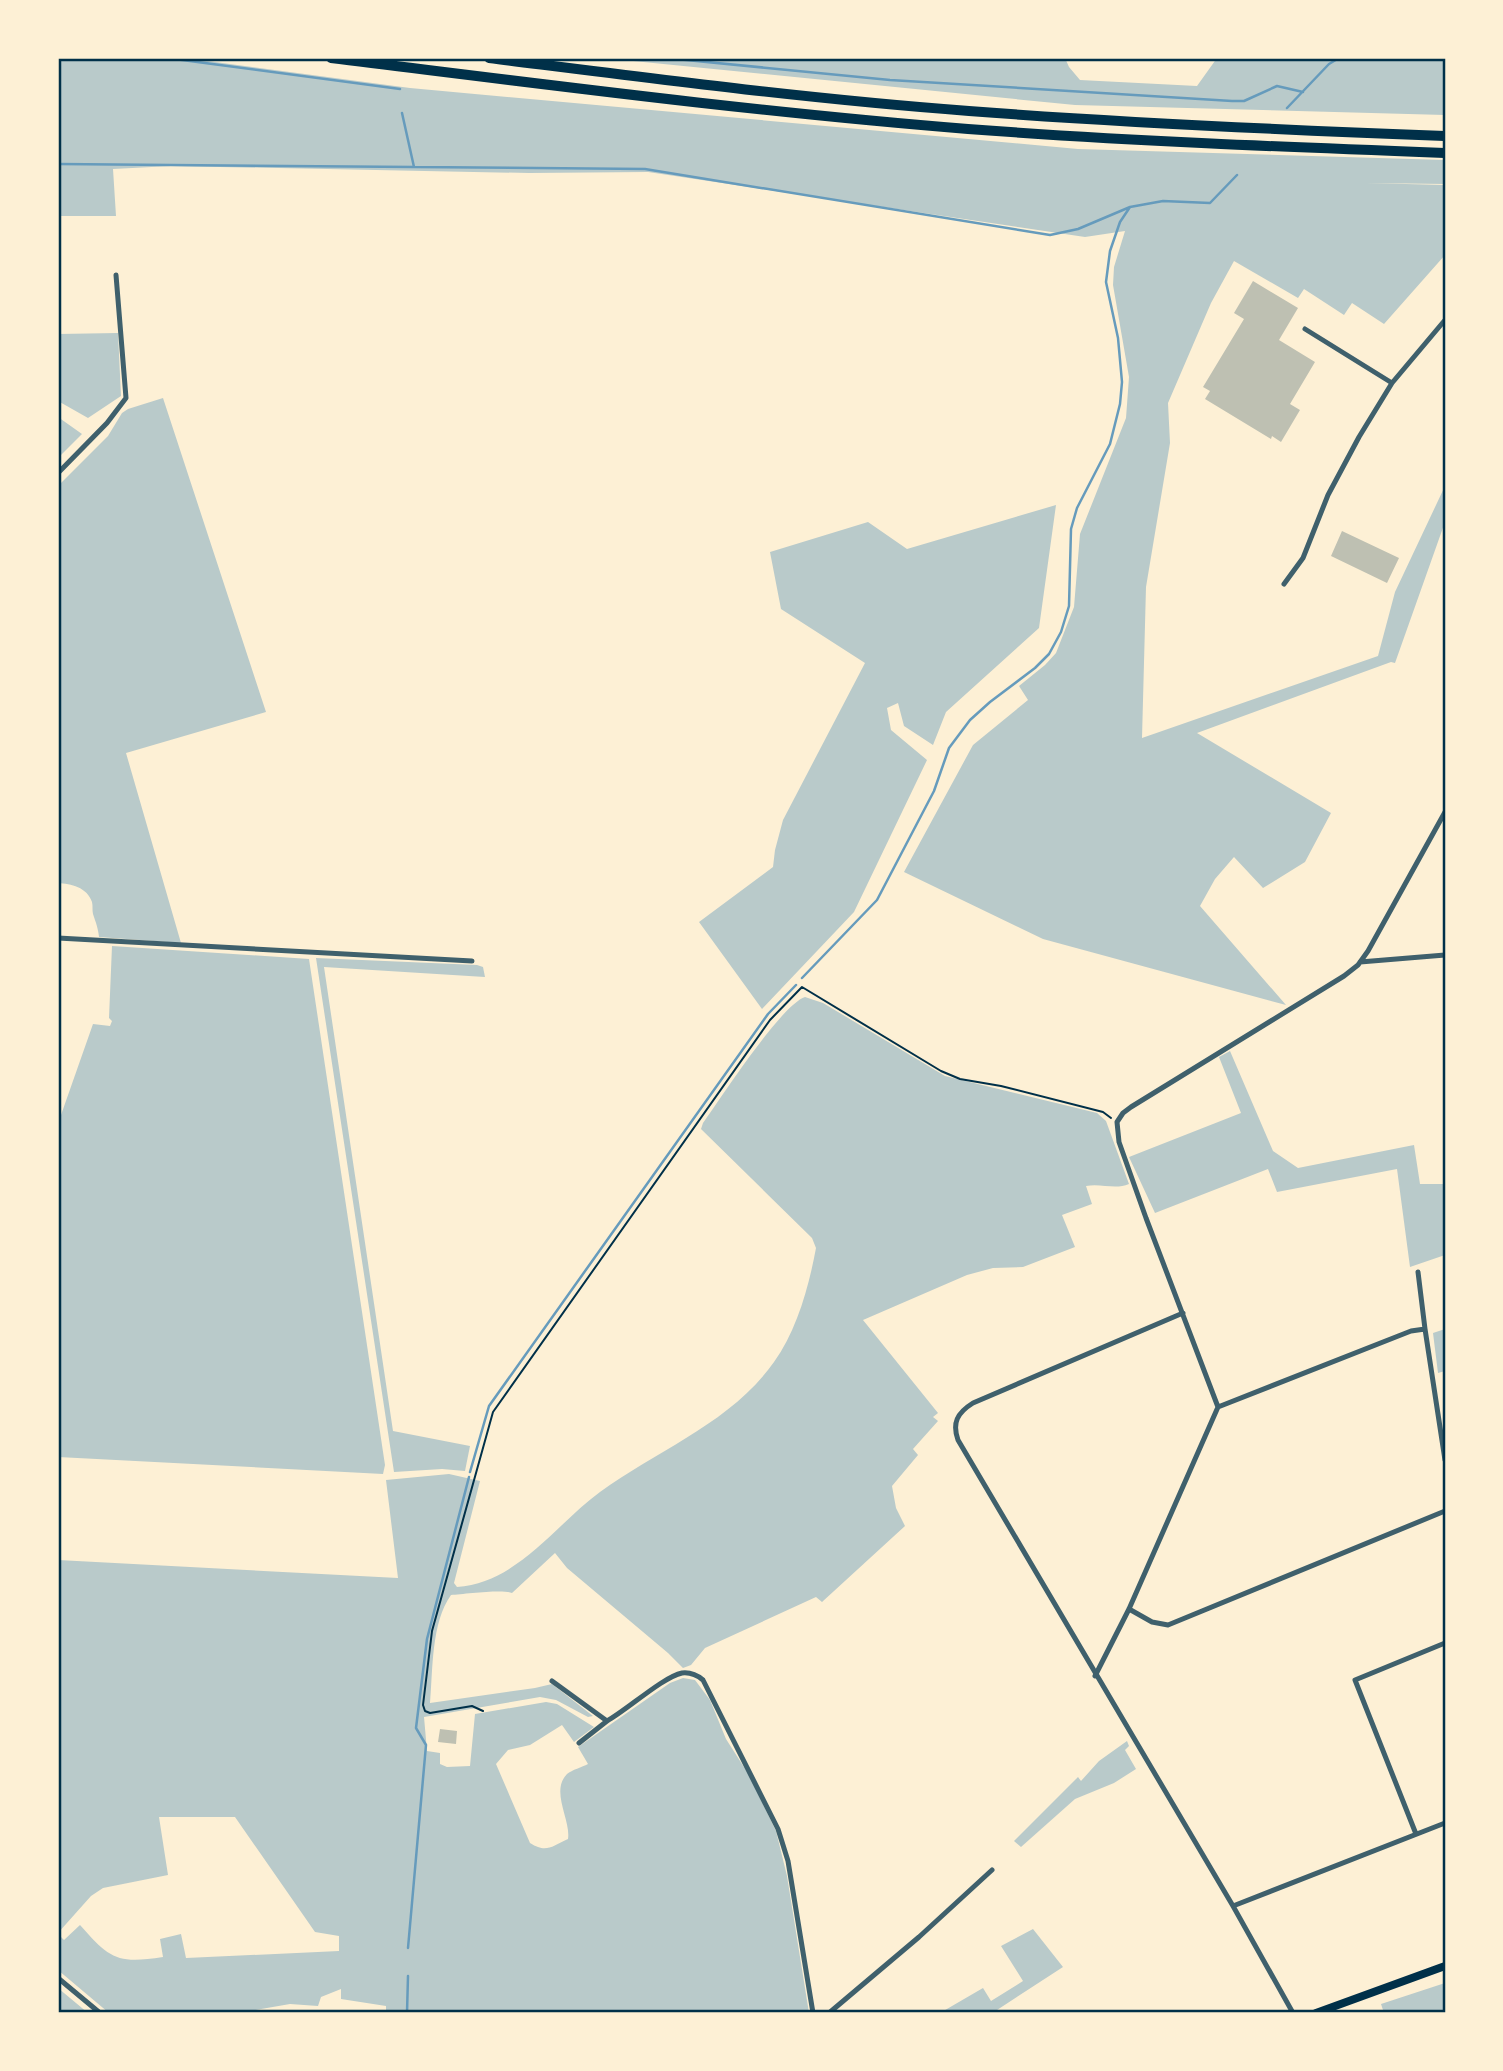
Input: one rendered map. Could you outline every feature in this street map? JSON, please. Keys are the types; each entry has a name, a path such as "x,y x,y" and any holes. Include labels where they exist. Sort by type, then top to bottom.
{"highway":[{"path":"331,58 729,107 968,129 1208,144 1445,153"},
{"path":"489,58 727,88 968,111 1210,127 1445,136"}],"main road":[{"path":"1316,2013 1445,1966"}],"street":[{"path":"58,473 107,423 126,398 116,275"},
{"path":"1284,584 1303,558 1328,495 1392,383 1445,320"},
{"path":"1305,329 1392,383"},
{"path":"1095,1676 1129,1609 1218,1407 1119,1142 1117,1122 1131,1107 1344,976 1360,962 1445,812"},
{"path":"58,939 472,961"},
{"path":"1360,962 1445,955"},
{"path":"1418,1272 1445,1460"},
{"path":"1183,1314 972,1403 957,1417 955,1430 958,1440 1233,1906 1293,2013"},
{"path":"1218,1407 1411,1331 1425,1329"},
{"path":"1129,1609 1152,1622 1168,1625 1445,1511"},
{"path":"1416,1834 1355,1680 1445,1643"},
{"path":"579,1743 672,1677 691,1674 700,1678 778,1829 788,1861 813,2013"},
{"path":"552,1681 607,1721"},
{"path":"1233,1906 1445,1823"},
{"path":"829,2013 919,1937 992,1870"},
{"path":"58,1978 100,2013"}],"path":[{"path":"483,1711 472,1706 430,1713 425,1711 423,1705 432,1631 493,1412 770,1020 802,987 942,1071 960,1079 1001,1086 1103,1112 1117,1122"}],"shaded area":[{"path":"58,58 185,58 410,88 1078,149 1445,160 1445,184 1366,183 1445,185 1445,255 1384,324 1352,303 1344,315 1304,289 1298,298 1234,261 1211,303 1168,403 1170,443 1146,587 1142,738 1378,656 1395,592 1445,486 1445,522 1395,663 1391,662 1197,733 1331,813 1305,862 1263,888 1234,857 1215,879 1200,906 1286,1005 1043,939 904,872 973,745 1028,700 1019,686 1056,653 1074,607 1080,534 1126,418 1129,377 1113,285 1114,267 1125,231 1085,237 648,172 529,173 171,166 113,169 116,216 58,216"},
{"path":"603,58 1065,58 1080,80 1197,86 1217,58 1445,58 1445,115 1075,105"},
{"path":"118,333 121,396 88,418 58,401 58,334"},
{"path":"163,398 266,712 126,753 181,943 99,937 90,897 78,887 58,883 58,486 108,436 122,413"},
{"path":"58,417 82,434 58,458"},
{"path":"1056,505 1039,628 946,712 933,745 904,726 898,703 887,708 891,730 927,760 854,912 762,1009 699,922 773,867 783,820 865,663 781,609 770,552 868,522 907,549"},
{"path":"112,946 309,959 385,1465 383,1474 58,1457 58,1114 61,1115 93,1024 110,1026 112,1021 109,1018"},
{"path":"316,958 483,967 485,977 324,967 393,1431 470,1446 465,1471 442,1469 394,1472"},
{"path":"805,997 823,1003 945,1076 1097,1113 1106,1121 1129,1184 1086,1186 1092,1204 1062,1215 1075,1247 1023,1267 993,1268 967,1275 863,1320 938,1413 933,1417 938,1421 913,1449 918,1455 892,1486 896,1508 905,1526 822,1602 816,1597 705,1648 691,1665 683,1668 567,1568 555,1553 512,1593 451,1595 444,1606 436,1633 430,1703 552,1684 593,1716 588,1717 556,1700 540,1697 424,1717 427,1751 440,1753 440,1764 447,1767 470,1766 475,1714 546,1702 557,1704 594,1727 574,1742 562,1725 530,1745 508,1750 496,1764 530,1843 540,1848 549,1848 568,1839 560,1789 567,1774 588,1764 578,1747 670,1683 683,1678 695,1680 710,1700 726,1739 749,1775 776,1831 787,1876 809,2013 386,2013 386,2006 341,1999 341,1989 321,1997 318,2006 290,2004 250,2013 109,2013 58,1970 58,1934 64,1940 80,1925 107,1952 135,1960 163,1957 160,1939 181,1934 186,1958 339,1951 339,1936 315,1932 235,1817 159,1817 168,1875 103,1888 91,1896 58,1933 58,1560 398,1578 386,1480 449,1474 480,1481 454,1583 457,1587 479,1583 517,1564 600,1492 716,1419 757,1383 782,1349 801,1307 816,1248 812,1238 701,1129 767,1034 794,1004"},
{"path":"1230,1051 1273,1151 1298,1168 1414,1145 1420,1184 1445,1184 1445,1255 1410,1267 1397,1169 1277,1192 1268,1169 1155,1213 1129,1157 1241,1113 1219,1057"},
{"path":"1445,1329 1445,1371 1438,1373 1433,1333"},
{"path":"1127,1741 1129,1746 1125,1750 1136,1769 1114,1783 1075,1799 1021,1847 1014,1841 1078,1777 1081,1781 1099,1761"},
{"path":"1033,1929 1063,1967 997,2010 998,2013 940,2013 983,1988 991,2001 1023,1981 1001,1946"},
{"path":"1445,1983 1445,2013 1384,2013 1381,2004"},
{"path":"58,1988 88,2013 58,2013"}],"building":[{"path":"1253,281 1298,308 1279,340 1315,362 1290,404 1300,410 1281,442 1272,436 1271,439 1205,399 1210,391 1203,387 1244,319 1234,313"},
{"path":"1342,531 1399,558 1387,583 1331,556"},
{"path":"440,1729 457,1731 456,1744 438,1742"}],"waterway":[{"path":"167,58 400,89"},
{"path":"666,58 890,80 1232,101 1244,101 1277,86 1303,92"},
{"path":"1287,108 1329,64 1339,58"},
{"path":"402,113 414,167"},
{"path":"58,164 645,169 1050,235 1078,229 1130,207"},
{"path":"802,978 877,900 934,791 949,748 970,720 1049,654 1061,632 1069,606 1071,529 1077,508 1110,444 1120,404 1122,382 1118,338 1106,282 1110,251 1120,222 1130,207 1163,201 1210,203 1237,175"},
{"path":"470,1472 489,1406 768,1014 796,985"},
{"path":"408,1948 426,1745 416,1728 427,1639 469,1477"},
{"path":"407,2013 408,1976"}]}
